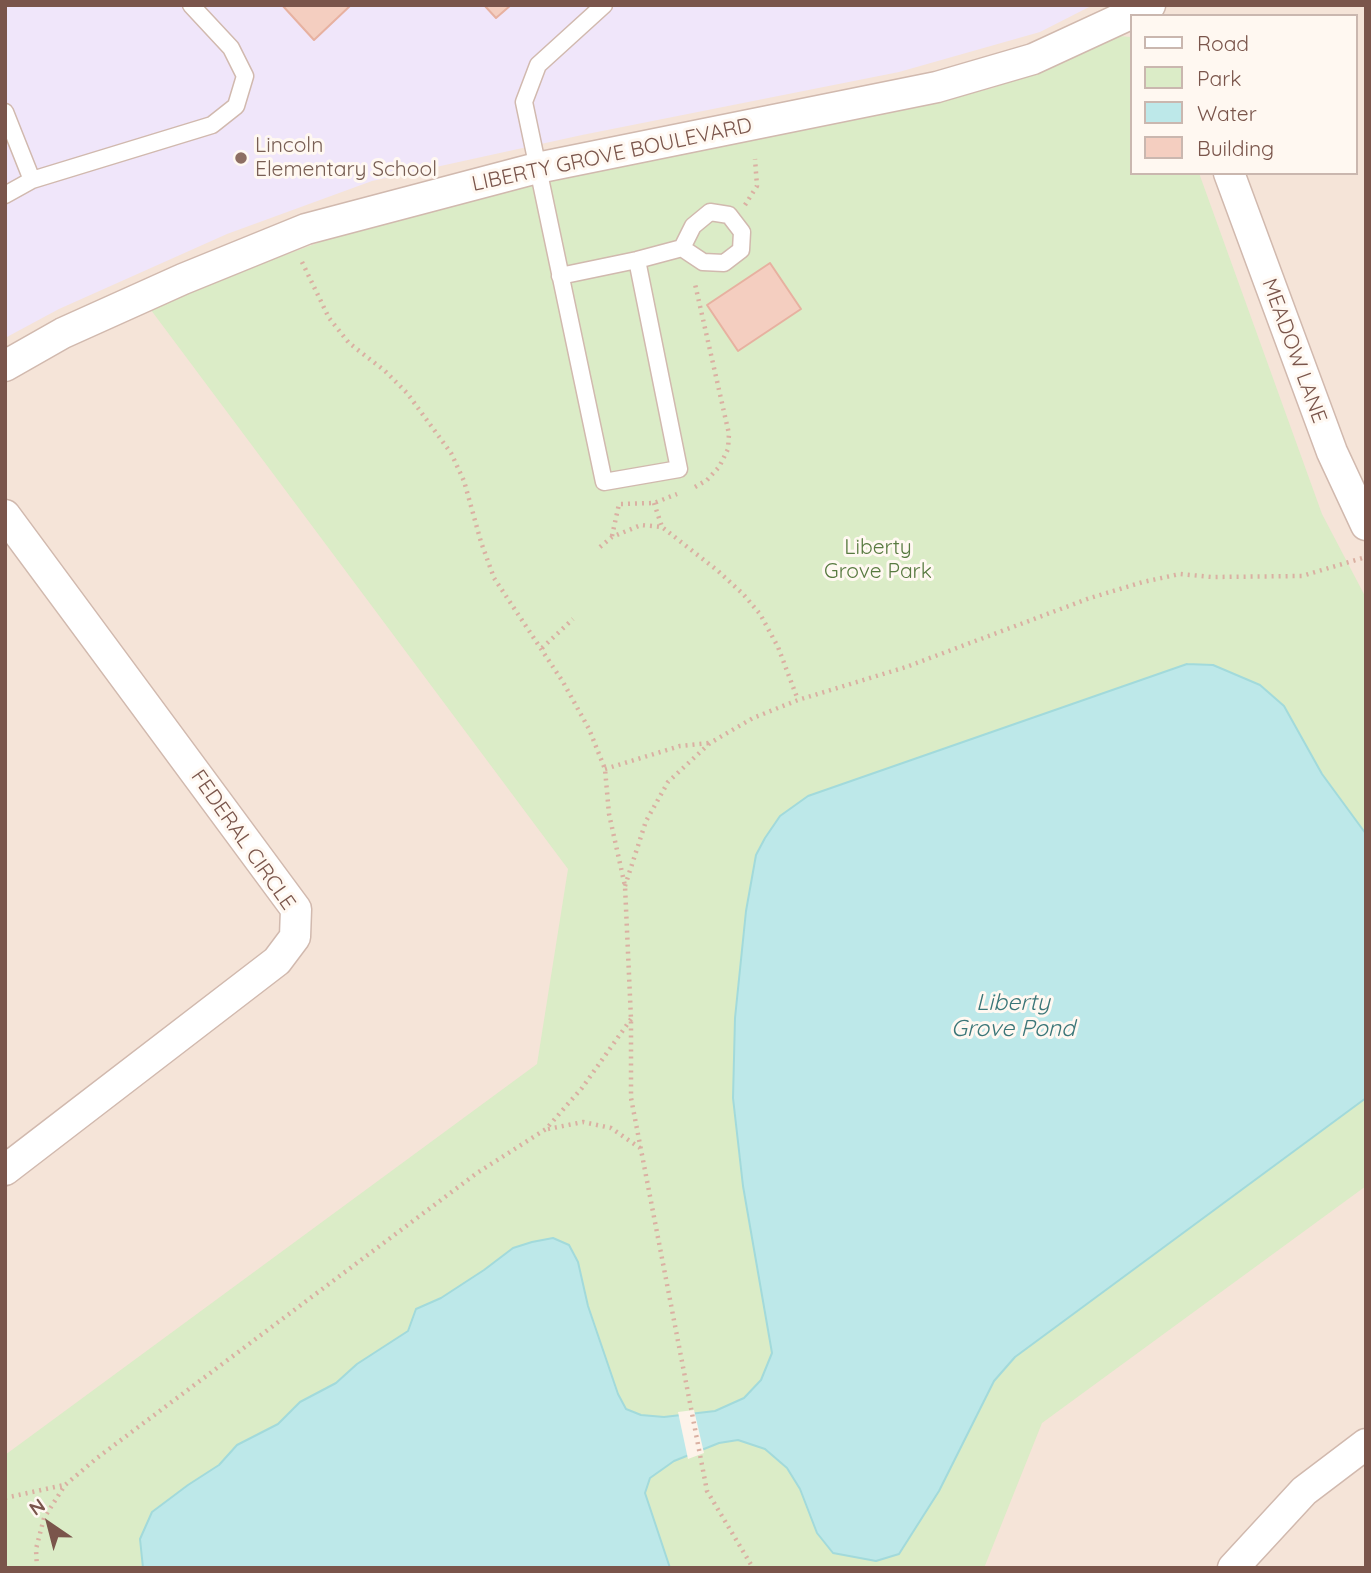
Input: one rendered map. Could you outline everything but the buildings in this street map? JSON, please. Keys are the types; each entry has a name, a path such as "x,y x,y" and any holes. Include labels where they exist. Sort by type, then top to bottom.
{"street":[{"name":"LIBERTY GROVE BOULEVARD","path":"1130,14 1150,5"},
{"name":"LIBERTY GROVE BOULEVARD","path":"5,366 63,333 183,279 306,229 537,168 937,87 1033,59 1130,14"},
{"name":"MEADOW LANE","path":"1230,175 1332,452 1366,525"},
{"name":"FEDERAL CIRCLE","path":"5,515 296,909 295,937 277,961 5,1170"},
{"path":"1233,1568 1304,1491 1366,1444"}],"lane":[{"path":"5,195 33,180 212,124 236,106 245,76 231,48 191,5"},
{"path":"604,5 538,65 524,102 604,482 679,469 637,260"},
{"path":"5,112 33,180"},
{"path":"560,276 682,248"}],"path":[{"path":"745,205 757,186 755,159"},
{"path":"736,201 745,205 749,211"},
{"path":"290,236 318,300 329,318 349,343 385,371 407,393 451,453 464,481 494,578 542,648 589,729 605,769 609,814 625,886 631,1019 631,1098 707,1491 753,1568"},
{"path":"690,489 707,480 719,467 727,449 729,434 695,284 706,281"},
{"path":"612,505 654,503 678,494"},
{"path":"654,503 662,527"},
{"path":"612,537 620,504"},
{"path":"600,547 612,537 642,525 662,527 718,571 760,614 778,648 799,700"},
{"path":"625,886 646,821 668,782 710,743 753,718 799,700 905,667 1090,598 1143,582 1180,574 1212,577 1303,576 1366,557"},
{"path":"542,648 573,619"},
{"path":"605,769 680,746 710,743"},
{"path":"37,1568 36,1549 44,1518 65,1485 97,1458 466,1181 546,1129 597,1068 631,1019"},
{"path":"546,1129 583,1122 611,1129 641,1149"},
{"path":"5,1497 65,1485"}],"shaded area":[{"name":"Liberty Grove Park","path":"5,5 1366,5 1366,1568 5,1568"},
{"name":"Lincoln Elementary School","path":"5,5 1093,5 1040,32 899,72 582,135 372,181 227,234 59,309 5,338"}],"green space":[{"name":"Liberty Grove Park","path":"1119,36 1130,37 1130,175 1200,175 1322,514 1366,598 1366,1186 1042,1423 984,1568 5,1568 5,1455 537,1064 568,869 148,306 363,226 489,193 883,114 993,88"}],"water":[{"name":"Liberty Grove Pond","path":"1187,664 1213,665 1260,685 1284,706 1322,774 1366,834 1366,1098 1015,1357 994,1381 939,1491 899,1554 876,1561 833,1553 817,1533 800,1489 787,1468 765,1449 738,1440 719,1443 674,1461 650,1478 645,1493 670,1568 143,1568 140,1539 152,1512 219,1465 237,1445 278,1424 300,1402 336,1383 357,1364 408,1331 416,1309 441,1298 513,1248 532,1242 553,1238 569,1245 578,1262 588,1306 618,1394 626,1409 641,1415 664,1417 715,1411 744,1398 761,1380 772,1353 743,1186 733,1098 735,1018 746,911 756,855 765,838 780,816 808,796"}],"pier":[{"path":"694,1410 704,1453 688,1459 678,1412"}],"place":[{"name":"Lincoln Elementary School","path":"241,158"}]}
